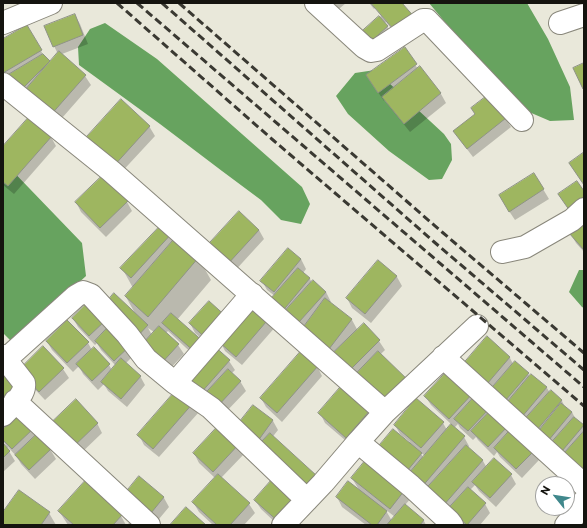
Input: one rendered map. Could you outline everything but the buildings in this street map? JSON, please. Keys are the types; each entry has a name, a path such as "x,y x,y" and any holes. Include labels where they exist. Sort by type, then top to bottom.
{"street":[{"path":"3,22 51,3"},
{"path":"316,3 364,47 371,50 377,50 423,20 427,20 522,120"},
{"path":"560,23 584,14"},
{"path":"3,84 111,171 386,412"},
{"path":"502,252 525,247 572,220 584,209"},
{"path":"149,525 9,408 22,395 25,387 24,383 4,358 76,296 83,292 91,295 127,334 146,359 175,383 210,408 307,500"},
{"path":"175,383 252,294"},
{"path":"283,525 323,483 386,412 477,326"},
{"path":"443,357 584,485"},
{"path":"358,442 411,486 452,525"},
{"path":"566,525 584,501"}],"shaded area":[{"path":"429,3 527,3 548,39 570,87 574,120 550,121 515,106"},
{"path":"105,23 157,59 302,187 310,204 301,224 281,220 261,200 79,65 78,47 90,29"},
{"path":"375,70 444,134 451,144 452,160 442,179 429,180 389,151 348,114 336,96 355,73"},
{"path":"3,161 82,243 86,276 27,330 11,341 3,333"},
{"path":"579,270 584,270 584,308 569,292"}],"railway":[{"path":"117,3 273,140 584,406"},
{"path":"137,3 584,387"},
{"path":"162,3 433,241 584,370"},
{"path":"179,3 442,232 584,353"}]}
